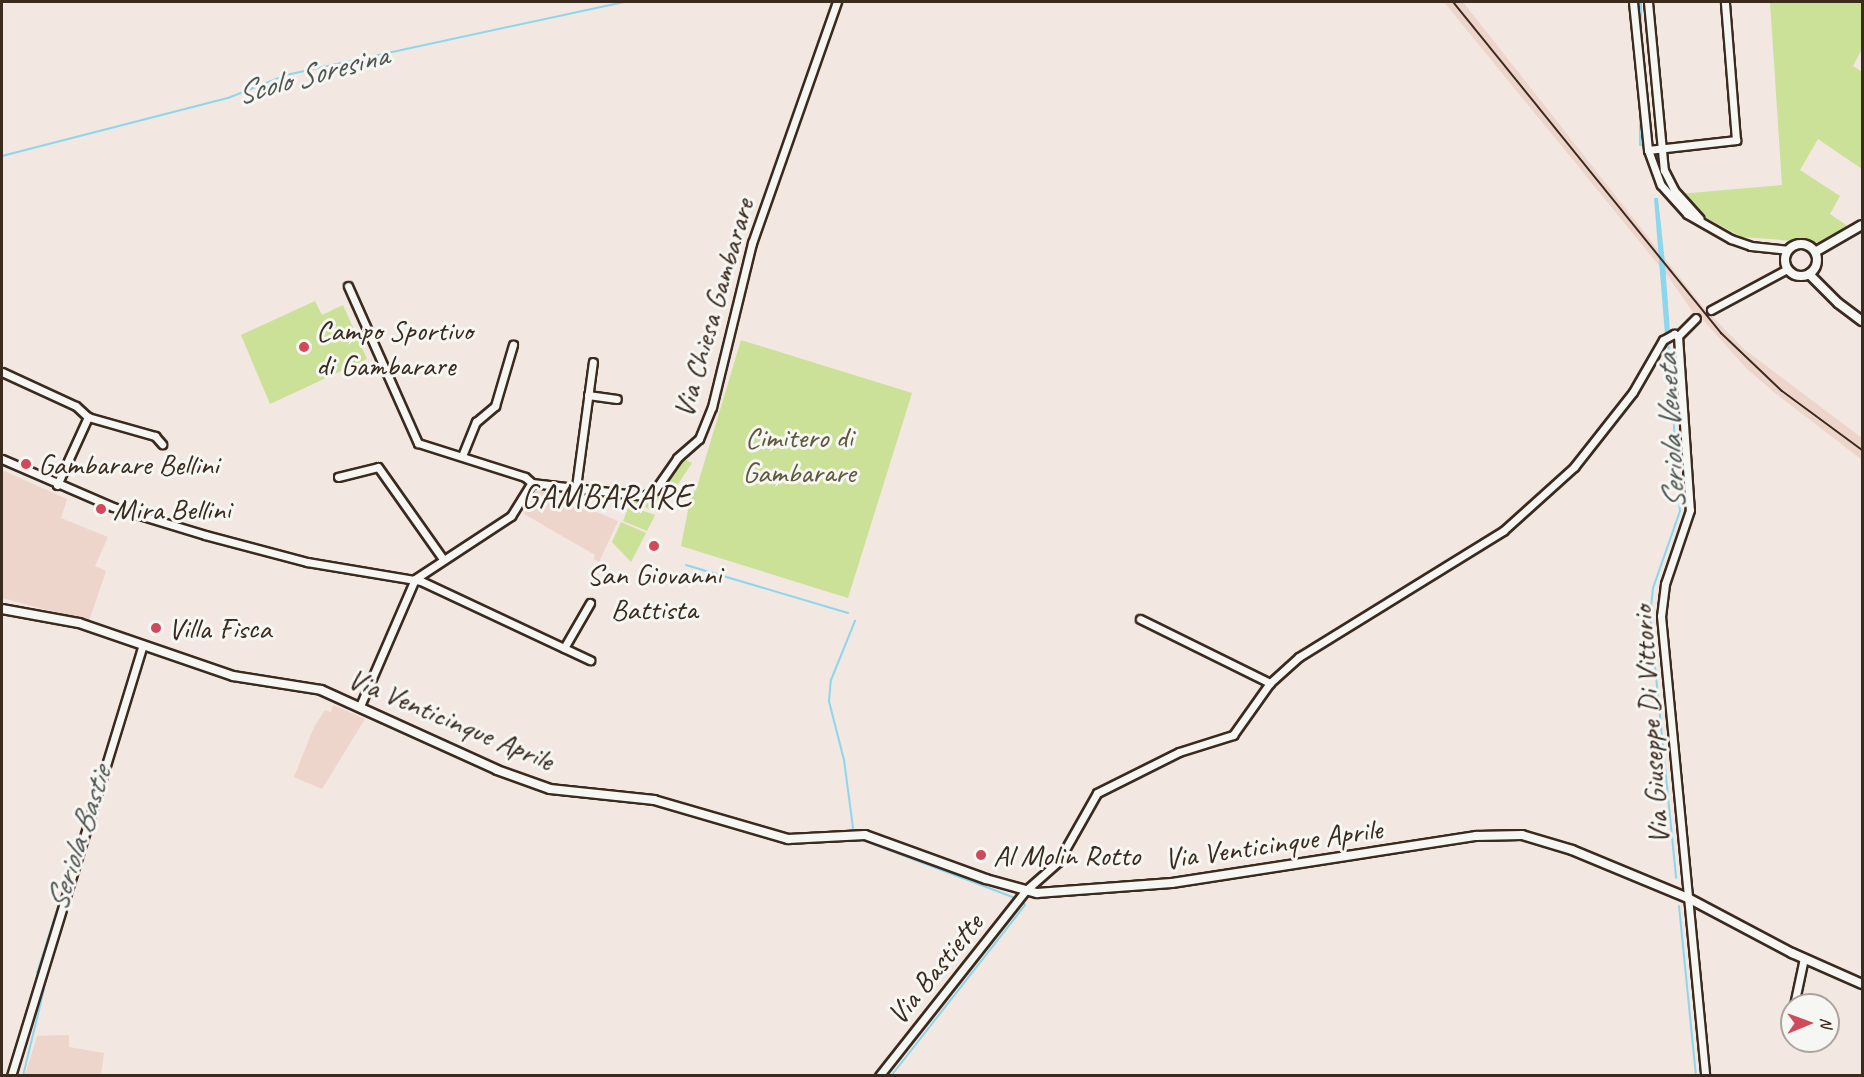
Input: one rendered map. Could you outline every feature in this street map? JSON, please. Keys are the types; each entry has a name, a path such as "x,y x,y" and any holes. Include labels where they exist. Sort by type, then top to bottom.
{"street":[{"name":"Via Chiesa Gambarare","path":"348,286 414,437 424,446 462,456 532,483 650,494 705,428 752,243 837,2"},
{"path":"1634,2 1648,150 1665,192 1688,214 1751,246 1787,250 1804,244 1815,252 1816,263 1809,274 1796,276 1787,269 1784,259 1787,250"},
{"path":"1648,2 1660,149 1669,183 1707,225"},
{"path":"1648,150 1736,140 1725,2"},
{"path":"1815,252 1861,227"},
{"path":"1711,310 1787,269"},
{"path":"1809,274 1838,303 1863,321"},
{"path":"1676,335 1696,318"},
{"name":"Via Bastiette","path":"879,1076 1025,891 1063,855 1097,793 1170,756 1233,735 1270,683 1318,644 1485,544 1521,516 1574,467 1611,421 1663,340 1676,335"},
{"name":"Via Giuseppe Di Vittorio","path":"1676,335 1690,510 1661,609 1705,1076"},
{"path":"462,456 476,422 495,406 513,345"},
{"path":"576,487 593,362"},
{"path":"2,372 76,406 88,417 155,436 162,444"},
{"path":"588,395 617,399"},
{"path":"57,485 88,417"},
{"path":"2,459 57,485 205,535 307,562 415,579 590,660"},
{"path":"338,477 378,467 443,559"},
{"path":"360,706 415,579 511,516 521,506 532,483"},
{"path":"564,648 590,603"},
{"name":"Via Venticinque Aprile","path":"2,609 79,623 142,648 233,676 313,688 360,706 497,770 550,789 654,800 788,839 866,835 1025,891 1069,893 1172,883 1511,834 1572,850 1688,898 1804,958 1860,980"},
{"path":"1140,619 1270,683"},
{"path":"11,1076 142,648"},
{"path":"1797,993 1804,958"}],"shaded area":[{"path":"1444,2 1463,2 1704,308 1744,349 1862,438 1862,460 1775,393 1747,369 1703,320 1699,321 1670,279"},
{"path":"2,470 67,499 61,518 108,537 95,566 106,571 89,621 2,598"},
{"path":"536,487 618,521 599,562 594,559 595,555 524,514"},
{"path":"333,705 365,719 322,789 294,777 314,727 325,710 331,712"},
{"path":"69,1035 69,1047 104,1053 101,1075 25,1075 37,1036"}],"green space":[{"path":"1770,2 1862,2 1862,49 1853,66 1862,72 1862,169 1818,139 1800,170 1840,196 1830,214 1849,227 1822,243 1742,237 1701,215 1679,194 1782,185"},
{"name":"Campo Sportivo di Gambarare","path":"315,301 322,315 343,305 367,359 270,404 241,335"},
{"name":"Cimitero di Gambarare","path":"741,340 912,393 848,598 681,546 691,495 696,490"},
{"path":"684,459 692,463 674,490 664,485"},
{"path":"659,495 667,500 658,512 629,501 649,503"},
{"path":"629,506 655,515 647,531 623,521"},
{"path":"621,522 646,533 631,562 612,542"}],"water":[{"path":"1639,2 1642,2 1642,146 1639,146"},
{"path":"1654,198 1658,198 1665,263 1670,332 1665,335"}],"waterway":[{"name":"Scolo Soresina","path":"2,156 228,98 286,75 625,2"},
{"name":"Seriola Veneta","path":"1668,341 1680,511 1653,588 1650,616 1676,878"},
{"path":"686,565 848,613"},
{"path":"853,828 844,760 829,701 831,680 855,621"},
{"name":"Seriola Bastie","path":"37,973 100,774"},
{"path":"860,839 1015,898"},
{"path":"891,1076 1025,905 1023,900"},
{"name":"Seriola Veneta","path":"1679,906 1696,1076"},
{"name":"Seriola Bastie","path":"23,1076 44,989"}],"railway":[{"path":"1453,2 1721,333 1782,391 1862,450"}],"place":[{"name":"Campo Sportivo di Gambarare","path":"304,347"},
{"name":"Gambarare Bellini","path":"26,464"},
{"name":"Mira Bellini","path":"101,509"},
{"name":"San Giovanni Battista","path":"654,546"},
{"name":"Villa Fisca","path":"156,628"},
{"name":"Al Molin Rotto","path":"981,855"}],"district":[{"name":"GAMBARARE","path":"607,497"}]}
